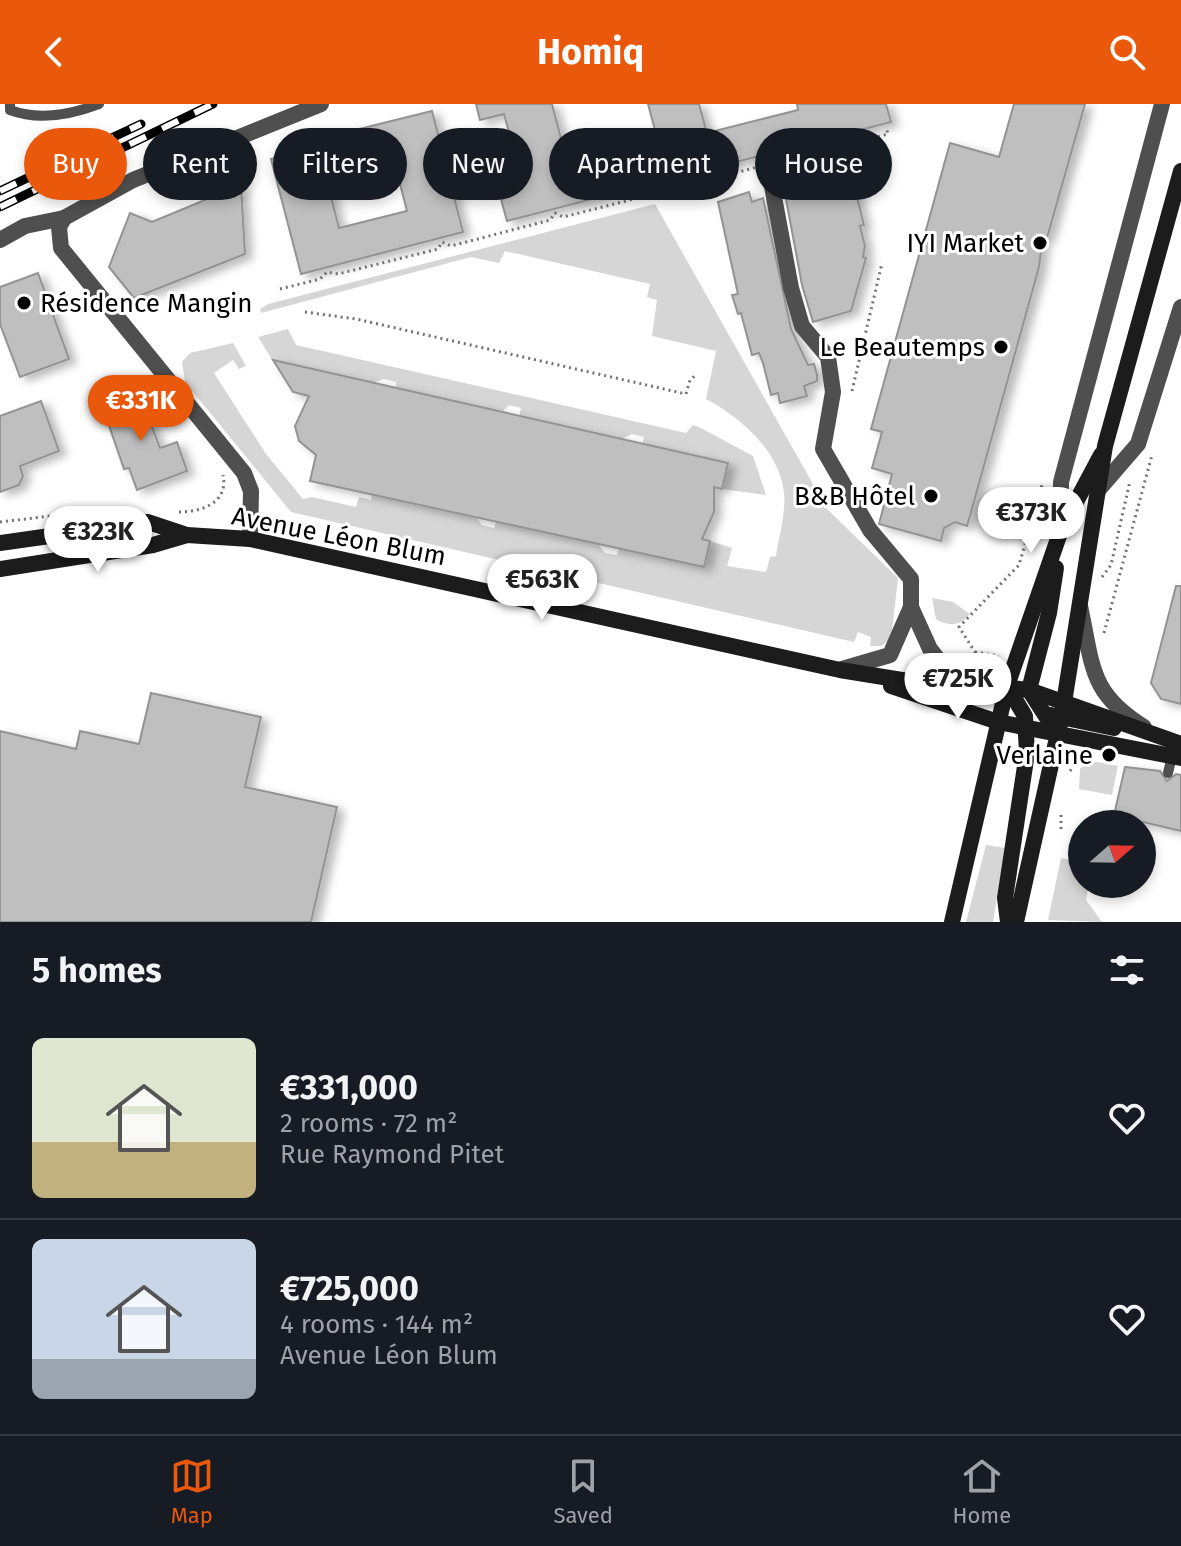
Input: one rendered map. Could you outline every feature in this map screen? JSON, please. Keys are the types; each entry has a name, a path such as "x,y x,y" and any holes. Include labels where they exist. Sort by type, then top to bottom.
{"street":[{"path":"0,240 25,226 64,218 133,180 225,150 321,104"},
{"path":"1017,920 1005,898 1027,753 1029,690 1049,613 1061,530 1061,482 1162,104"},
{"path":"1017,920 1058,735 1105,446 1181,171"},
{"path":"775,200 791,288 802,326 828,357 833,392 823,449 870,530 911,579 911,607 890,655 840,670"},
{"path":"64,218 59,227 61,248 244,473 251,491 250,539"},
{"path":"1100,488 1138,444 1181,307"},
{"path":"952,922 1007,686 1061,530 1105,446"},
{"name":"Avenue Léon Blum","path":"0,543 148,522 187,535 250,539 840,670 939,686 1007,686 1029,690 1063,708 1174,754"},
{"name":"Avenue Léon Blum","path":"0,569 153,545 187,535"},
{"path":"1080,605 1094,672 1104,696 1116,710 1174,754"},
{"path":"911,607 930,649 958,685"},
{"path":"840,670 898,689 1000,715 1063,708"},
{"path":"1007,686 1030,714 1058,735 1174,754"}],"lane":[{"path":"10,104 10,110 27,116 61,115 94,105"}],"path":[{"path":"280,289 320,279 327,272 338,274 438,249 442,242 451,246 550,220 555,213 563,217 689,185 694,177 705,181 755,168"},
{"path":"852,393 882,263"},
{"path":"305,312 356,319 686,394 690,380 697,374"},
{"path":"1103,636 1152,454"},
{"path":"1080,605 1111,565 1132,474"},
{"path":"975,652 959,627 1019,565 1045,475"},
{"path":"1061,815 1061,829"}],"shaded area":[{"path":"655,204 827,509 898,578 891,639 881,646 870,646 871,637 858,632 854,642 291,512 185,382 182,362 190,353 233,343 246,366 239,369 233,360 214,373 266,454 303,499 312,497 356,507 359,497 371,500 372,494 476,517 482,525 494,528 496,522 598,544 605,553 617,555 619,547 704,567 710,541 732,548 727,566 766,572 770,557 776,556 784,501 775,463 745,426 706,399 716,351 652,336 657,300 647,297 650,284 505,251 499,263 471,257 261,313 260,309 268,304"},
{"path":"288,329 296,345 686,433 693,425 699,427 753,456 766,495 722,489 642,446 644,437 632,434 622,439 519,416 521,408 509,405 502,412 396,389 396,382 384,379 373,383 273,361 258,337"},
{"path":"932,598 953,602 970,614 958,623 941,622 936,619"},
{"path":"1086,763 1118,766 1112,795 1079,789 1080,769"},
{"path":"986,845 1005,848 993,922 966,922"},
{"path":"1061,858 1068,860 1068,898 1086,898 1102,922 1048,920"}],"building":[{"path":"476,104 552,104 558,128 549,128 549,200 588,200 507,221 501,200 533,200 533,128 508,128 504,114 480,120"},
{"path":"648,104 699,104 706,128 654,128"},
{"path":"797,104 886,104 891,122 868,128 755,128 755,157 739,161 739,128 727,128 798,110"},
{"path":"1014,104 1085,104 1047,238 1043,237 1039,267 967,526 955,522 944,528 941,541 879,524 892,474 872,468 882,432 871,429 950,143 999,157"},
{"path":"432,111 436,128 423,128 423,200 455,200 463,232 301,274 282,200 332,200 339,228 407,211 404,200 407,200 407,128 363,128"},
{"path":"749,192 752,202 763,200 791,329 808,365 814,364 817,375 817,381 804,386 807,396 780,403 778,393 771,395 759,353 752,355 741,313 738,314 732,295 738,294 718,202 739,200 739,195"},
{"path":"205,200 242,200 245,254 134,298 109,267 130,213 152,222"},
{"path":"786,200 858,200 864,225 860,226 865,246 863,257 866,258 851,311 813,322 802,285"},
{"path":"38,273 69,359 20,377 0,324 0,287"},
{"path":"273,360 728,463 722,489 714,487 714,512 702,539 710,541 704,567 310,481 316,455 299,441 295,426 309,396 293,392"},
{"path":"139,392 160,448 177,442 187,471 137,490 129,468 124,469 102,405"},
{"path":"41,401 59,451 20,466 23,476 19,485 0,492 0,416"},
{"path":"1176,586 1181,586 1181,704 1161,699 1151,683"},
{"path":"151,693 261,717 245,787 337,807 311,922 0,922 0,731 76,749 80,731 139,744"},
{"path":"1125,767 1160,771 1167,781 1176,774 1181,775 1181,831 1156,825 1156,810 1115,810"}],"railway":[{"path":"0,207 213,104"},
{"path":"0,191 141,124"}],"place":[{"name":"IYI Market","path":"1040,243"},
{"name":"Résidence Mangin","path":"24,303"},
{"name":"Le Beautemps","path":"1001,347"},
{"name":"B&B Hôtel","path":"931,496"},
{"name":"Verlaine","path":"1109,755"}]}
